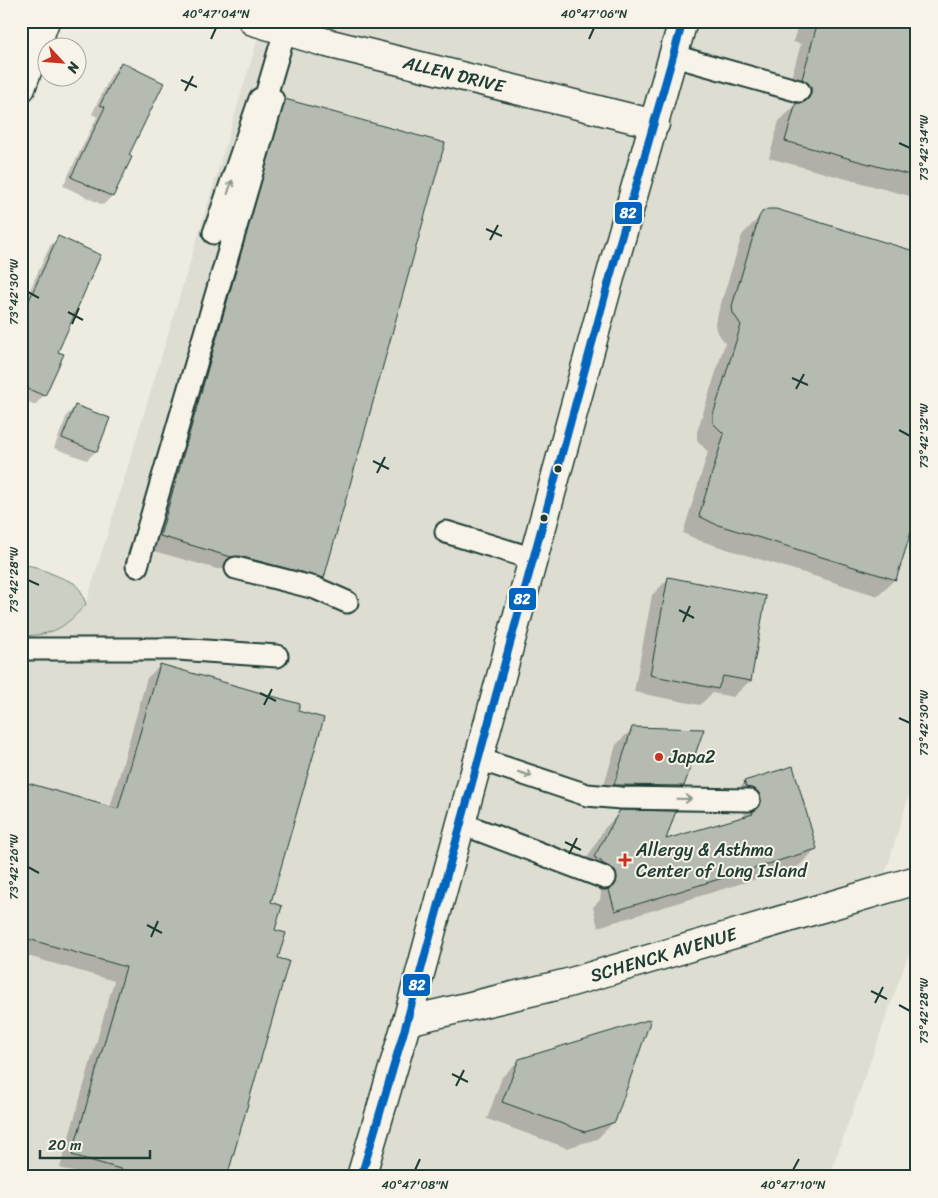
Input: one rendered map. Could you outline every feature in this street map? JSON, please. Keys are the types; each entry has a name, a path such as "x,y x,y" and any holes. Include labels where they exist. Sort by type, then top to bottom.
{"main road":[{"path":"21,88 45,21"},
{"name":"ALLEN DRIVE","path":"253,21 285,31 655,124"},
{"path":"361,1177 407,1021 612,270 683,21"},
{"name":"SCHENCK AVENUE","path":"407,1021 568,983 917,880"}],"lane":[{"path":"214,234 261,96 268,92 285,31"},
{"path":"674,56 799,91"},
{"path":"137,566 274,100 268,92"},
{"path":"446,532 534,559"},
{"path":"236,568 315,588 347,602"},
{"path":"21,649 178,649 278,656"},
{"path":"479,759 587,795 621,798 749,800"},
{"path":"460,823 605,878"}],"shaded area":[{"path":"286,21 917,21 917,769 881,888 917,879 917,931 829,1177 21,1177 21,636 35,636 68,623 86,604 262,25"},
{"path":"21,564 36,567 74,583 81,591 86,604 58,629 42,634 21,636"}],"building":[{"path":"818,21 917,21 917,177 785,141 796,103 802,103 807,100 811,94 811,87 802,79"},
{"path":"121,62 164,83 129,155 132,157 113,197 71,177 105,107 100,105"},
{"path":"285,99 445,143 324,578 239,556 231,557 160,536"},
{"path":"768,209 776,209 917,252 917,513 896,580 715,524 699,516 724,434 713,423 713,415 741,325 733,313 732,306 759,217 762,212"},
{"path":"58,236 101,255 58,352 64,354 45,396 21,386 21,318"},
{"path":"75,405 110,418 97,452 62,438"},
{"path":"668,577 766,596 751,681 723,676 718,689 650,675"},
{"path":"160,664 300,704 298,711 324,718 271,902 282,906 275,930 286,933 278,958 289,961 227,1177 148,1177 72,1155 126,967 21,937 21,781 118,809"},
{"name":"Japa2","path":"632,727 704,729 684,786 614,785"},
{"path":"793,766 817,849 615,911 609,890 616,883 617,876 614,870 594,857 620,810 676,811 666,839 753,814 752,812 760,806 760,794 755,789 746,787 744,781"},
{"path":"651,1019 615,1122 585,1132 502,1102 519,1059"}],"transit line":[{"name":"82","path":"361,1177 407,1021 612,270 683,21"}],"place":[{"name":"Japa2","path":"659,757"},
{"name":"Allergy & Asthma Center of Long Island","path":"625,860"}]}
